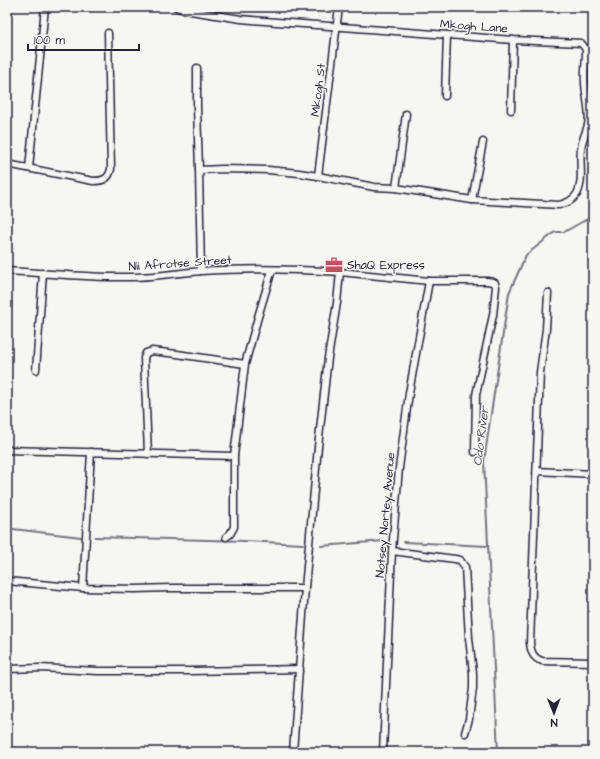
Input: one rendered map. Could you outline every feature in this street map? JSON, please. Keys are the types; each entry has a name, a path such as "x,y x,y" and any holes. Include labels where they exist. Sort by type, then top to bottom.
{"street":[{"path":"29,168 45,7"},
{"name":"Mkogh Lane","path":"176,7 184,10 241,19 513,40 581,43 586,52 584,81 588,125 582,139 580,185 578,193 573,200 559,205 472,200"},
{"name":"Mkogh St","path":"318,176 339,7"},
{"path":"7,164 93,181 101,181 110,174 108,33"},
{"path":"445,96 447,35"},
{"path":"511,110 513,40"},
{"path":"197,68 201,271"},
{"path":"396,188 406,114"},
{"path":"199,170 268,170 318,176 374,187 396,188 472,200 483,142"},
{"path":"226,536 230,534 234,527 234,456 245,364 272,270"},
{"name":"Nii Afrotse Street","path":"7,271 101,277 132,277 201,271 272,270 340,272 429,281 493,282 495,283 496,287 493,315 476,395 475,452"},
{"path":"293,752 305,588 320,432 328,358 340,272"},
{"path":"36,370 43,273"},
{"name":"Notsey Nortey Avenue","path":"383,752 392,551 399,468 409,393 429,281"},
{"path":"548,293 546,329 540,372 536,455 537,471 531,652 537,659 542,661 593,662"},
{"path":"148,454 144,358 146,353 152,351 245,364"},
{"path":"7,450 234,456"},
{"path":"84,588 91,452"},
{"path":"537,471 593,474"},
{"path":"392,551 460,560 465,567 469,638 473,673 473,688 469,718 465,733"},
{"path":"7,582 84,588 305,588"},
{"path":"7,669 40,668 98,671 189,671 300,669"}],"waterway":[{"name":"Odo River","path":"498,752 484,461 509,293 526,255 555,232 564,232 589,218 593,214"},
{"path":"13,529 81,537"},
{"path":"95,537 303,544"},
{"path":"321,546 384,541"},
{"path":"404,542 488,546"}],"place":[{"name":"ShaQ Express","path":"334,265"}]}
